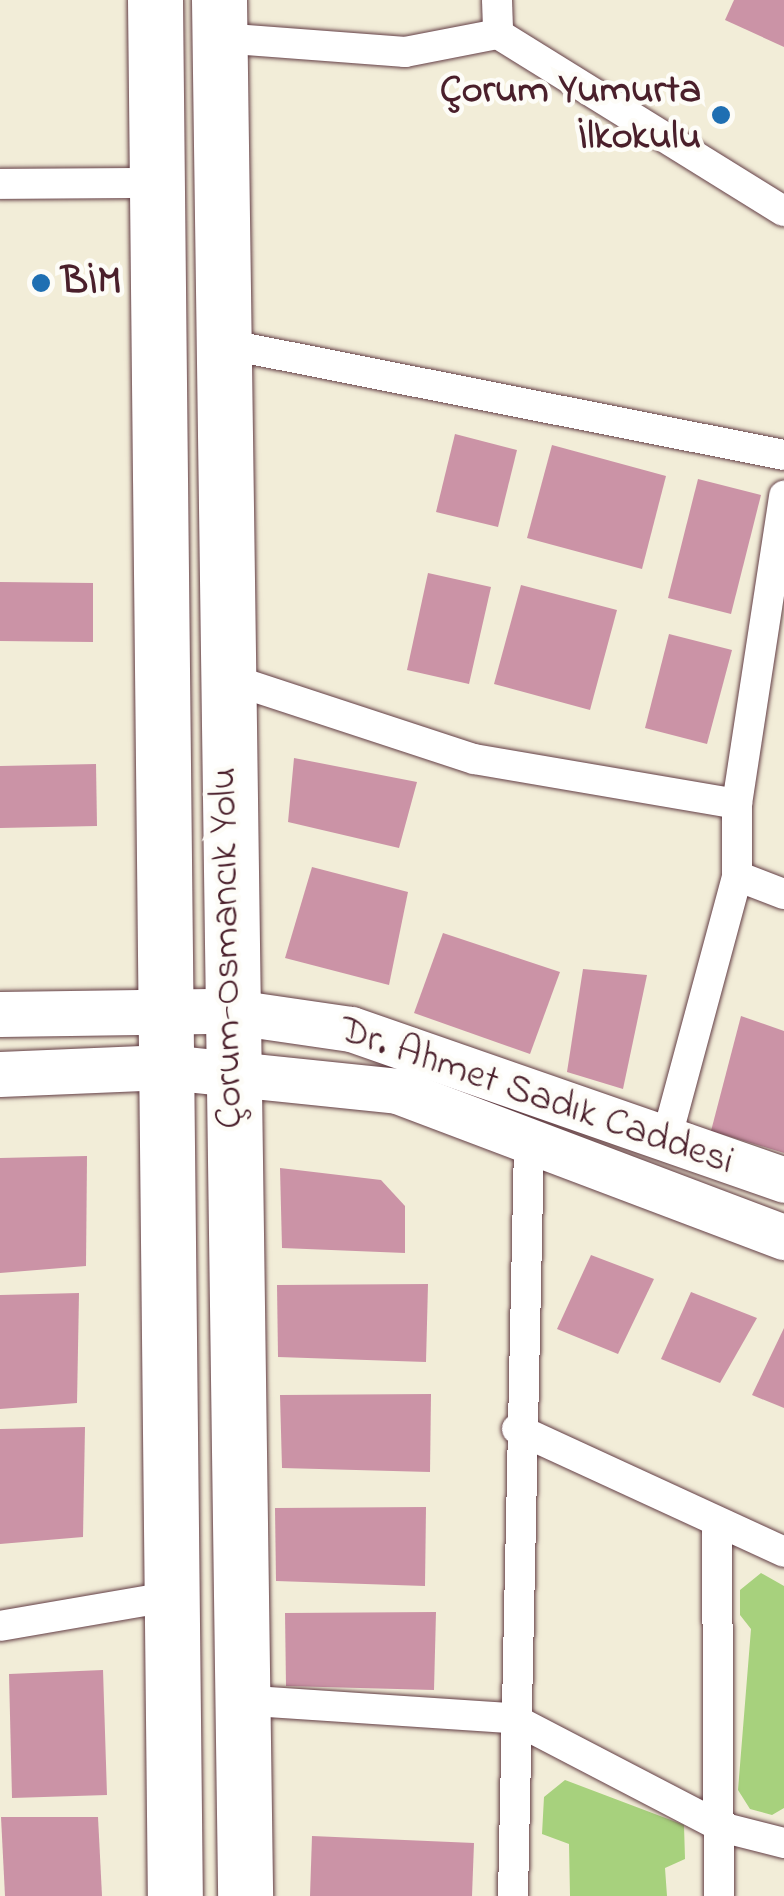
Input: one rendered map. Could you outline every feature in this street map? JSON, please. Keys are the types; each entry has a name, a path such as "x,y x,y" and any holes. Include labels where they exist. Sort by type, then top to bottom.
{"highway":[{"name":"Çorum-Osmancık Yolu","path":"155,0 168,1597 176,1896"},
{"name":"Çorum-Osmancık Yolu","path":"220,19 228,1010 238,1700 246,1896"}],"street":[{"path":"497,0 498,34"},
{"path":"220,19 405,52 498,34 784,210"},
{"path":"0,184 157,184"},
{"path":"220,343 784,455"},
{"path":"666,1140 738,876 738,804 784,496"},
{"path":"224,676 474,759 738,804"},
{"path":"738,876 784,894"},
{"name":"Dr. Ahmet Sadık Caddesi","path":"0,1014 166,1008 228,1010 351,1029 784,1180"},
{"name":"Dr. Ahmet Sadık Caddesi","path":"0,1074 166,1068 398,1091 784,1237"},
{"path":"513,1896 517,1430 529,1142"},
{"path":"517,1430 717,1525 784,1552"},
{"path":"717,1525 719,1896"},
{"path":"0,1626 168,1597"},
{"path":"238,1700 512,1718 720,1827 784,1843"}],"green space":[{"path":"761,1573 784,1586 784,1808 772,1815 750,1809 738,1790 751,1629 740,1615 740,1590"},
{"path":"565,1780 684,1825 685,1859 665,1868 667,1896 570,1896 569,1844 542,1834 544,1797"}],"building":[{"name":"Çorum Yumurta İlkokulu","path":"734,0 784,0 784,47 725,20"},
{"path":"455,434 517,450 498,527 436,512"},
{"path":"552,445 666,476 642,569 527,538"},
{"path":"698,479 761,495 731,614 668,598"},
{"path":"428,573 491,587 469,684 407,670"},
{"path":"0,582 93,583 93,642 0,641"},
{"path":"521,585 617,610 590,710 494,684"},
{"path":"669,634 732,650 707,744 645,728"},
{"path":"294,758 417,782 399,848 288,822"},
{"path":"96,764 97,826 0,828 0,766"},
{"path":"312,867 408,892 389,985 285,958"},
{"path":"443,933 560,972 530,1054 414,1013"},
{"path":"583,969 647,975 623,1089 567,1072"},
{"path":"741,1016 784,1031 784,1153 711,1131"},
{"path":"87,1156 86,1266 0,1273 0,1158"},
{"path":"280,1168 381,1180 405,1206 405,1253 282,1248"},
{"path":"591,1255 654,1279 618,1354 557,1329"},
{"path":"428,1284 426,1362 278,1357 277,1285"},
{"path":"691,1292 757,1318 720,1383 661,1359"},
{"path":"79,1293 77,1403 0,1409 0,1295"},
{"path":"784,1328 784,1408 752,1395"},
{"path":"431,1394 430,1472 282,1468 280,1395"},
{"path":"85,1427 83,1537 0,1544 0,1429"},
{"path":"426,1507 425,1586 276,1581 275,1508"},
{"path":"436,1612 434,1690 286,1686 285,1613"},
{"path":"103,1670 107,1795 12,1798 9,1674"},
{"path":"1,1817 98,1817 102,1896 5,1896"},
{"path":"312,1836 474,1843 472,1896 310,1896"}],"place":[{"name":"Çorum Yumurta İlkokulu","path":"721,115"},
{"name":"BİM","path":"41,283"}]}
